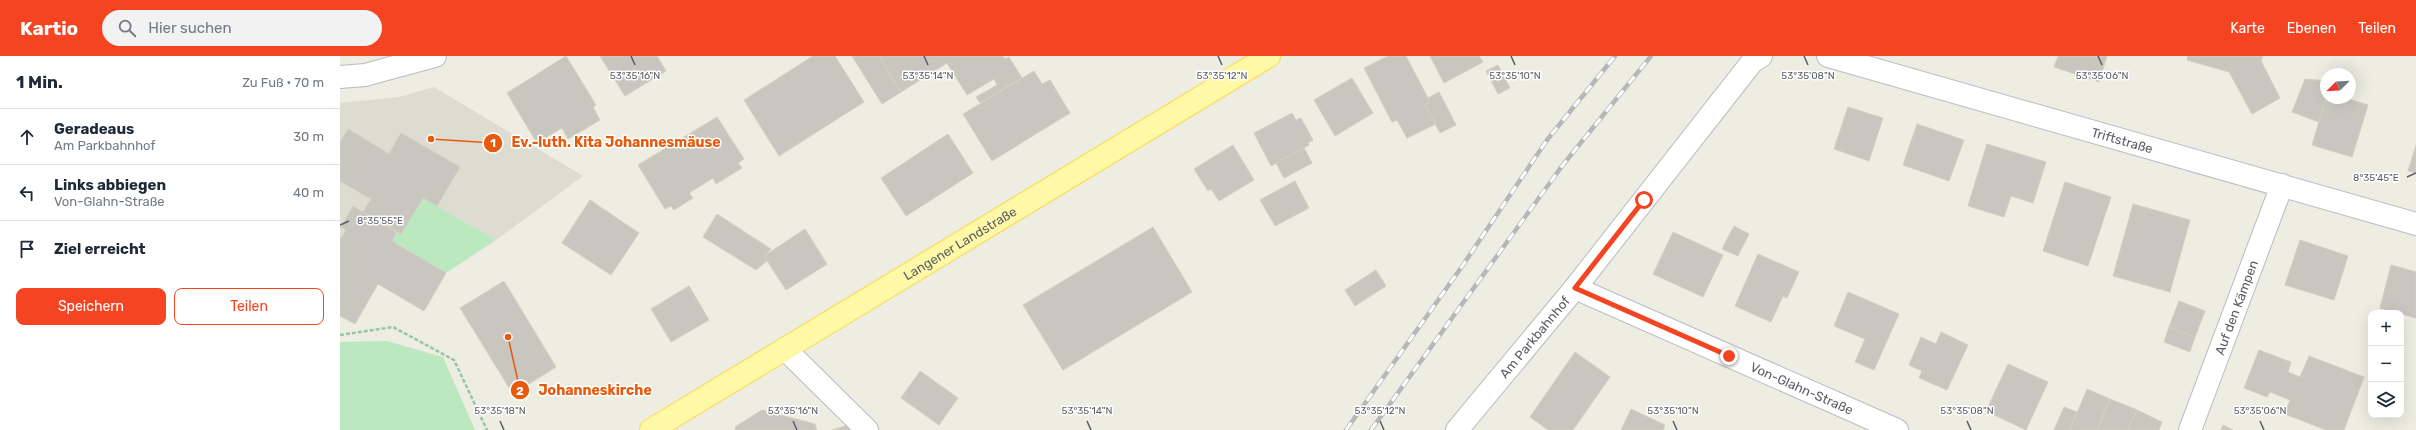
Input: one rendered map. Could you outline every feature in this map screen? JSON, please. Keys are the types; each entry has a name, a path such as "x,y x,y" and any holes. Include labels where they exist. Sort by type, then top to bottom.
{"main road":[{"name":"Langener Landstraße","path":"651,430 1269,56"}],"street":[{"path":"340,77 366,75 435,56"},
{"name":"Am Parkbahnhof","path":"1457,430 1575,288 1752,62 1761,56"},
{"name":"Triftstraße","path":"1828,56 2416,224"},
{"name":"Auf den Kämpen","path":"2190,430 2282,185"},
{"name":"Von-Glahn-Straße","path":"1575,288 1897,430"},
{"path":"785,349 867,430"}],"path":[{"path":"340,335 393,327 454,360 487,430"}],"shaded area":[{"path":"434,87 583,176 496,240 437,206 401,234 353,206 341,226 346,230 340,240 340,103 399,97"}],"green space":[{"path":"423,198 496,240 446,273 392,241 396,232 401,234"},
{"path":"387,341 443,357 475,430 340,430 340,342"}],"building":[{"path":"566,56 596,105 593,107 600,120 568,139 562,128 537,143 507,93"},
{"path":"600,56 657,56 666,71 625,96"},
{"path":"813,56 835,56 864,102 779,156 744,100"},
{"path":"852,56 879,56 901,92 882,104"},
{"path":"879,56 1003,56 1005,59 1009,57 1022,78 980,103 976,97 997,85 994,79 967,95 947,63 901,92"},
{"path":"1388,56 1406,56 1430,102 1425,105 1436,124 1407,138 1397,120 1392,122 1364,68"},
{"path":"1430,56 1479,56 1483,62 1444,83"},
{"path":"2058,56 2107,56 2099,82 2054,67"},
{"path":"2188,56 2263,56 2261,61 2280,98 2252,114 2229,72 2187,60"},
{"path":"1498,65 1510,88 1498,94 1486,71"},
{"path":"1034,71 1042,84 1050,80 1070,113 992,161 963,114"},
{"path":"1352,78 1373,113 1335,136 1314,100"},
{"path":"2305,79 2320,80 2320,104 2324,104 2319,122 2292,112"},
{"path":"1439,92 1456,125 1440,133 1425,105 1430,102 1428,98"},
{"path":"2356,101 2368,105 2352,157 2312,145 2324,104 2356,104"},
{"path":"1848,107 1883,118 1869,161 1834,149"},
{"path":"1292,113 1296,120 1301,118 1313,140 1308,143 1309,145 1271,166 1254,133"},
{"path":"717,117 744,159 738,163 742,168 716,184 713,178 689,193 693,198 674,210 671,206 665,209 638,165"},
{"path":"1917,124 1964,140 1949,181 1903,165"},
{"path":"348,129 389,154 401,133 460,167 437,206 423,198 401,234 363,212 371,199 340,181 340,142"},
{"path":"948,134 973,173 906,216 881,178"},
{"path":"1987,144 2046,162 2033,203 2011,196 2004,217 1968,206"},
{"path":"1233,145 1254,180 1219,201 1211,189 1208,191 1194,169"},
{"path":"2416,145 2416,173 2408,171"},
{"path":"1304,148 1312,163 1284,178 1276,163"},
{"path":"1295,181 1309,208 1275,226 1260,200"},
{"path":"2065,182 2111,197 2088,266 2043,251"},
{"path":"590,200 639,233 611,275 562,243"},
{"path":"2133,204 2190,220 2170,292 2113,276"},
{"path":"353,206 396,232 392,241 446,273 424,311 378,284 355,324 340,316 340,240 346,230 341,227"},
{"path":"717,214 771,249 764,256 767,261 756,270 703,237"},
{"path":"1734,226 1749,234 1738,256 1722,249"},
{"path":"1153,227 1192,292 1063,370 1023,305"},
{"path":"805,229 827,264 786,290 764,256"},
{"path":"1673,232 1723,255 1703,297 1653,274"},
{"path":"2300,240 2348,256 2334,300 2285,285"},
{"path":"1758,254 1799,272 1787,298 1783,296 1771,322 1735,306"},
{"path":"2391,265 2416,272 2416,318 2404,315 2404,310 2387,310 2380,308"},
{"path":"1376,270 1386,286 1355,306 1345,290"},
{"path":"504,281 556,367 513,394 460,308"},
{"path":"689,286 709,320 671,342 651,309"},
{"path":"1848,292 1899,314 1874,370 1855,362 1865,339 1834,326"},
{"path":"2179,301 2205,311 2195,337 2169,327"},
{"path":"2169,327 2195,337 2190,352 2164,342"},
{"path":"1941,332 1968,345 1947,390 1919,378 1922,371 1909,365 1921,337 1936,344"},
{"path":"2259,350 2291,362 2288,372 2300,377 2309,356 2364,377 2344,430 2326,430 2285,414 2290,400 2270,392 2267,397 2244,388"},
{"path":"1575,352 1610,377 1573,430 1548,430 1530,417"},
{"path":"2008,364 2048,382 2026,430 1986,411"},
{"path":"920,371 958,398 939,425 901,398"},
{"path":"2087,389 2110,399 2097,430 2070,430"},
{"path":"2110,399 2137,410 2128,430 2097,430"},
{"path":"2064,407 2077,412 2070,430 2054,430"},
{"path":"1631,409 1665,425 1663,430 1621,430"},
{"path":"762,410 815,424 817,430 736,430 735,427"},
{"path":"2137,410 2162,422 2159,430 2128,430"},
{"path":"858,422 860,430 832,430"},
{"path":"2223,425 2233,430 2221,430"}],"railway":[{"path":"1346,430 1463,265 1547,140 1615,56"},
{"path":"1371,430 1562,166 1651,56"}],"place":[{"name":"Ev.-luth. Kita Johannesmäuse","path":"431,139"},
{"name":"Johanneskirche","path":"508,337"}],"route":[{"path":"1644,200 1575,288 1729,356"}]}
